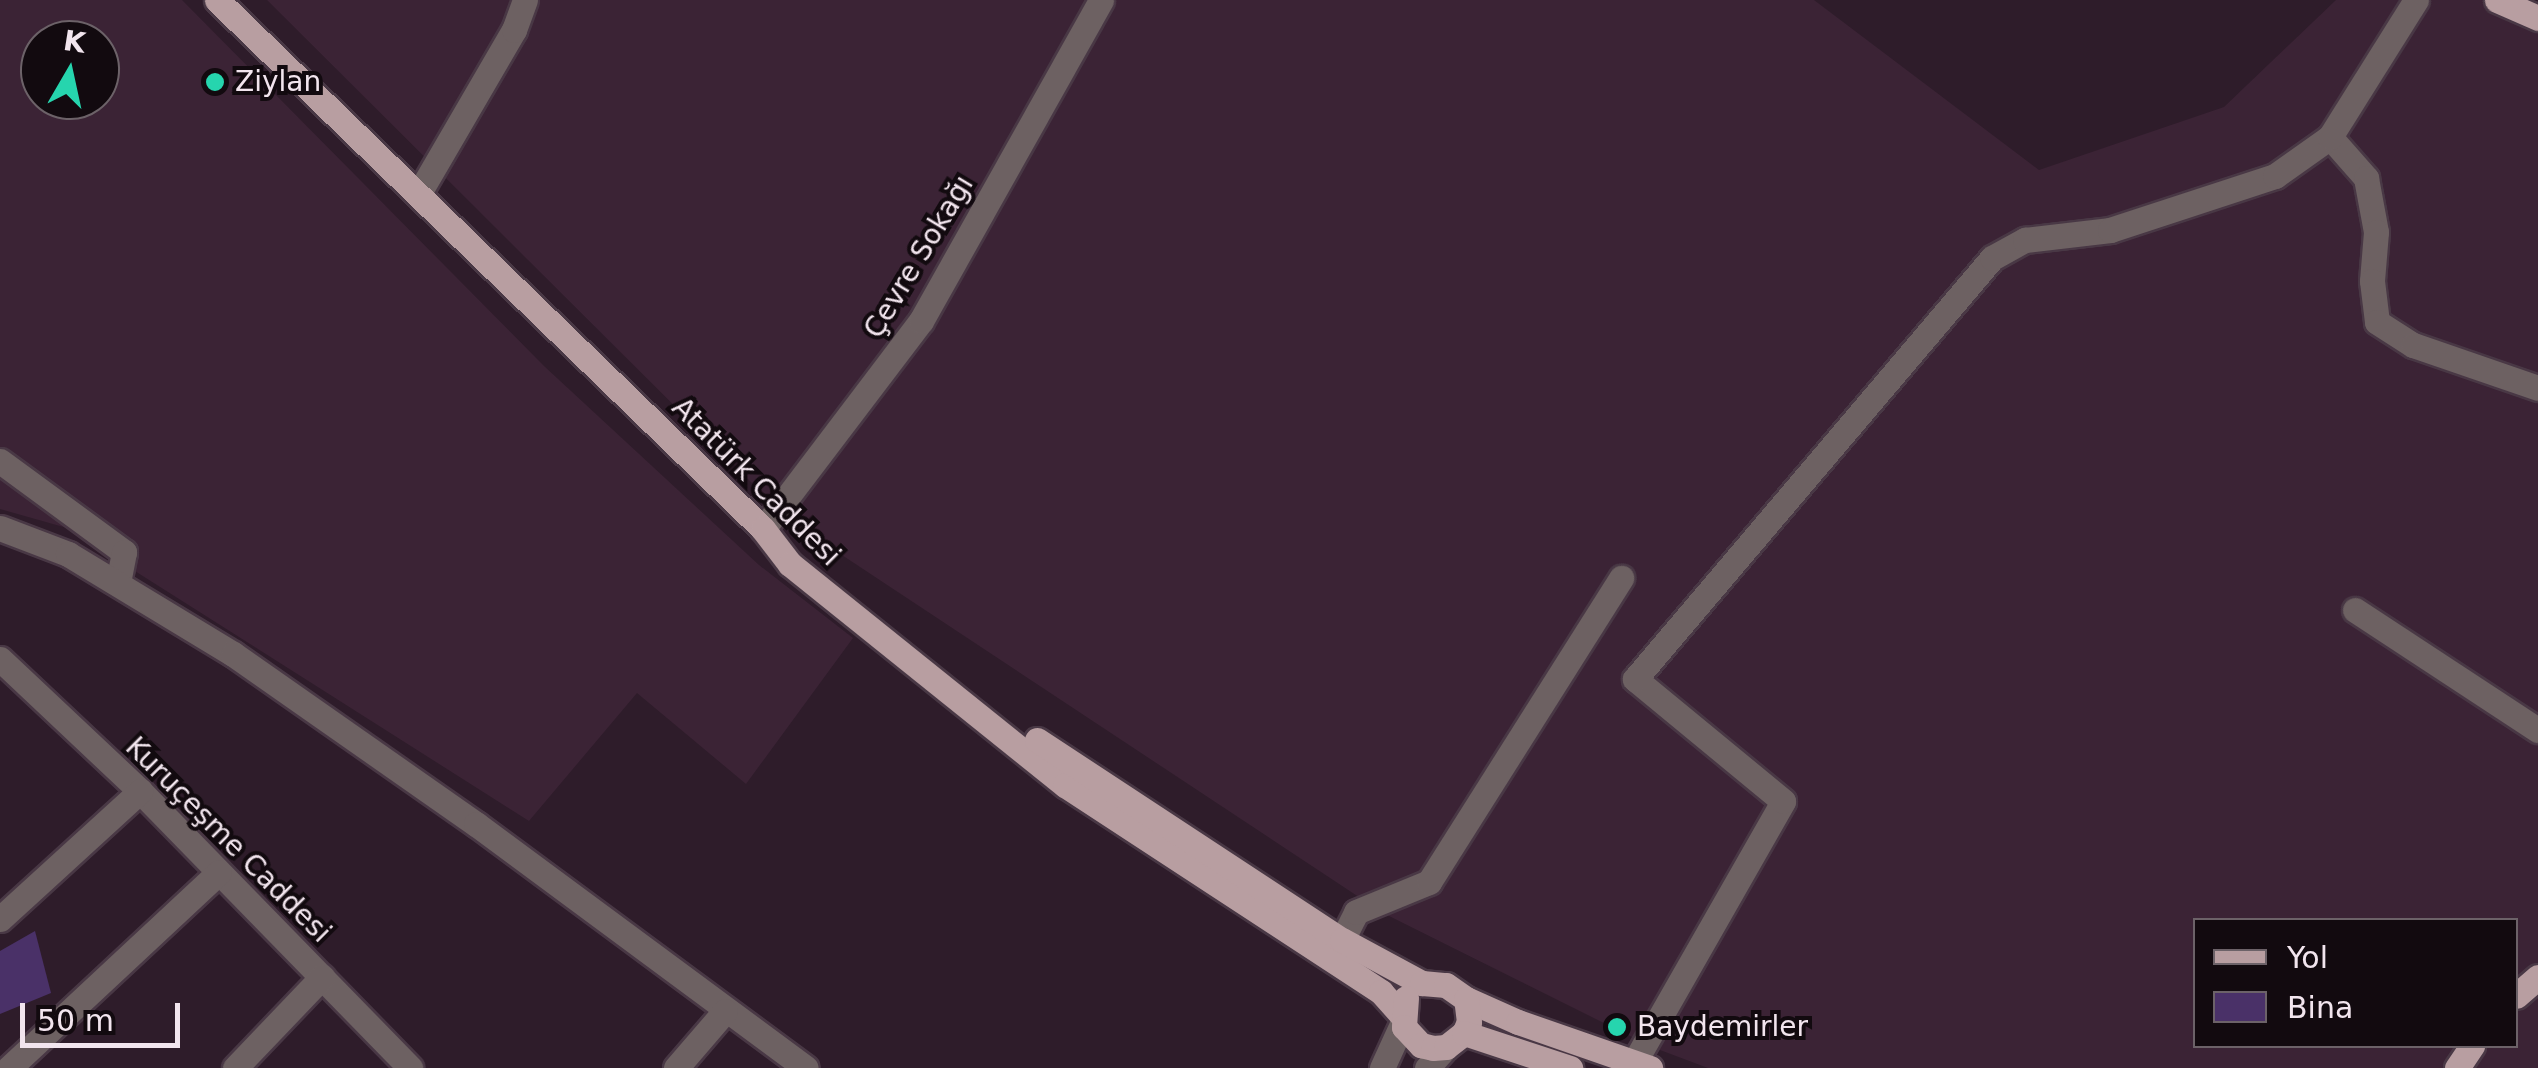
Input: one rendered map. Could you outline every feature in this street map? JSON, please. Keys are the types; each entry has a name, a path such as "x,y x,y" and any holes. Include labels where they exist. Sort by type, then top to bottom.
{"main road":[{"name":"Atatürk Caddesi","path":"217,0 763,529 790,564 1065,784 1382,992 1402,1018"},
{"path":"2497,0 2538,18"},
{"path":"763,529 802,554 1060,758 1342,940 1422,983 1446,985 1466,999 1638,1066"},
{"path":"2518,994 2538,977"},
{"path":"1422,983 1404,1001 1402,1018 1421,1045 1455,1040 1570,1068"},
{"path":"1455,1040 1469,1022 1466,999"}],"street":[{"path":"419,193 514,30 524,0"},
{"name":"Çevre Sokağı","path":"763,529 921,321 1102,0"},
{"path":"1638,1066 1782,800 1636,679 1992,258 2024,240 2110,230 2275,176 2330,137 2416,0"},
{"path":"2330,137 2366,178 2376,232 2372,281 2376,322 2413,346 2538,388"},
{"path":"0,461 124,552 118,582"},
{"path":"0,528 68,554 233,654 460,813 806,1068"},
{"path":"1342,940 1356,912 1429,882 1621,578"},
{"path":"2356,610 2538,730"},
{"name":"Kuruçeşme Caddesi","path":"0,658 140,792 410,1068"},
{"path":"0,918 140,792"},
{"path":"9,1068 219,872"},
{"path":"236,1068 322,977"},
{"path":"676,1068 725,1011"},
{"path":"1382,1068 1402,1018"},
{"path":"1427,1068 1455,1040"}],"shaded area":[{"path":"0,0 182,0 544,366 759,565 853,638 746,784 637,693 529,821 67,528 0,509"},
{"path":"267,0 1814,0 2039,170 2224,107 2336,0 2486,0 2538,24 2538,1068 1708,1068 1652,1047 1383,913 789,520"}],"building":[{"path":"35,931 51,993 0,1014 0,951"}],"place":[{"name":"Ziylan","path":"215,82"},
{"name":"Baydemirler","path":"1617,1027"}]}
